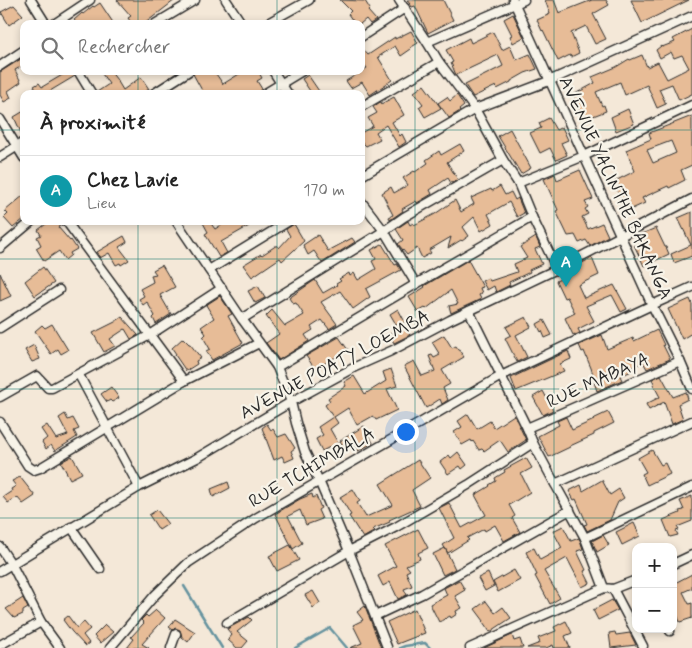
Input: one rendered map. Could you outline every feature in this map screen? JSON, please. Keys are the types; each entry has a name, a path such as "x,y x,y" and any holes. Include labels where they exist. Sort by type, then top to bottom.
{"street":[{"path":"30,0 43,20"},
{"path":"60,20 90,0"},
{"path":"162,20 195,0"},
{"path":"226,0 239,20"},
{"path":"273,20 309,0"},
{"path":"399,0 439,62 475,109 518,183 557,270"},
{"path":"427,42 514,2 524,0"},
{"name":"AVENUE YACINTHE BAKANGA","path":"514,2 652,305 692,388"},
{"path":"365,34 405,8"},
{"path":"365,174 475,109 549,81 692,16"},
{"path":"0,66 20,53"},
{"path":"365,106 439,62"},
{"path":"80,75 90,90"},
{"path":"159,90 183,75"},
{"path":"276,75 285,90"},
{"path":"270,90 295,75"},
{"path":"518,183 584,156 692,106"},
{"path":"0,119 20,152"},
{"path":"0,157 20,144"},
{"path":"242,319 404,217 503,160"},
{"name":"AVENUE POATY LOEMBA","path":"0,571 139,487 197,458 291,402 355,367 557,270 692,199"},
{"path":"365,206 384,231 416,284"},
{"path":"277,367 532,217"},
{"path":"0,248 27,225"},
{"path":"69,225 184,381"},
{"path":"179,225 277,367 291,402 305,452 349,551 387,647"},
{"path":"209,270 282,225"},
{"name":"RUE TCHIMBALA","path":"110,648 155,595 188,563 256,518 501,376 692,287"},
{"path":"0,397 34,376 40,377 50,389 150,335 222,288"},
{"path":"0,328 59,290"},
{"path":"469,311 533,443 584,538 604,588"},
{"path":"0,422 28,466 34,470 184,381 259,343"},
{"name":"RUE MABAYA","path":"527,428 680,361"},
{"path":"79,374 139,487"},
{"path":"555,484 692,421"},
{"path":"227,623 349,551 396,527 533,443"},
{"path":"584,538 692,487"},
{"path":"375,616 422,594 570,510"},
{"path":"71,527 100,569"},
{"path":"0,547 12,565 40,622 60,648"},
{"path":"677,562 692,555"},
{"path":"470,648 604,588 614,589 632,582"},
{"path":"614,589 643,646"},
{"path":"0,644 40,622"},
{"path":"171,648 176,634"}],"building":[{"path":"117,0 175,0 149,20 129,20 128,18 131,16"},
{"path":"340,0 365,1 370,9 368,11 376,20 370,24 366,19 352,20 348,14 351,11"},
{"path":"407,0 443,0 453,20 428,33 415,6 412,7"},
{"path":"545,0 554,0 559,13 592,0 606,0 609,5 593,14 606,39 595,44 586,26 571,33 579,53 558,61 537,20 550,14"},
{"path":"631,0 689,0 642,23"},
{"path":"100,3 111,20 74,20 82,13"},
{"path":"14,5 23,15 9,25 1,12"},
{"path":"513,14 524,37 513,43 510,36 512,35 504,19"},
{"path":"692,29 692,94 679,100 672,84 659,89 666,104 657,108 647,85 625,95 620,82 596,92 606,111 583,120 573,95 595,83 592,77 616,67 629,59 642,55 647,67 658,62 667,79 689,68 682,55 674,58 671,52 660,58 656,50 661,46 675,42 673,39"},
{"path":"411,31 418,43 401,56 395,46 378,57 392,80 370,95 362,82 351,88 346,81 356,75 365,75 365,69 367,68 365,66 365,52 368,55 395,37 395,39"},
{"path":"493,32 502,50 510,46 516,60 530,54 537,69 525,73 497,89 496,86 473,97 465,85 503,66 498,55 456,75 451,63 453,62 446,50 469,38 471,43"},
{"path":"20,60 20,67 15,70 21,82 8,91 11,98 4,102 0,95 0,72"},
{"path":"62,75 75,76 52,90 36,90 34,86 39,83 42,87"},
{"path":"103,75 113,75 123,90 100,90 109,84"},
{"path":"194,75 217,75 223,84 238,75 260,75 262,78 257,81 262,89 261,90 202,90"},
{"path":"308,75 318,90 309,90 302,79"},
{"path":"141,77 149,89 148,90 123,90"},
{"path":"424,85 441,108 425,117 419,107 423,104 414,92"},
{"path":"457,95 464,106 449,118 438,103 447,97 450,101"},
{"path":"394,97 404,115 392,122 406,142 399,147 386,125 376,132 380,139 365,145 365,131 373,126 368,118 377,113 373,107 380,102 381,104"},
{"path":"628,109 634,124 616,131 611,117"},
{"path":"20,113 20,130 14,117"},
{"path":"692,116 692,165 681,170 685,180 642,198 645,203 623,213 620,206 623,204 616,188 613,190 609,184 635,171 626,150 651,139 649,133","holes":["671,141 676,153 653,163 647,150"]},
{"path":"549,118 556,130 562,127 568,140 561,143 567,155 556,160 550,148 540,153 530,133 541,128 539,123"},
{"path":"510,129 531,168 521,174 498,136"},
{"path":"460,144 464,151 447,162 458,180 451,183 448,178 430,190 432,194 402,209 403,211 390,220 389,217 393,215 382,193 391,187 394,193 408,185 403,178 428,163 426,160 439,151 441,155"},
{"path":"580,170 593,199 585,202 588,207 585,209 588,214 582,217 588,229 602,223 608,236 590,246 586,240 579,243 575,235 568,236 544,179 555,174 557,180"},
{"path":"500,186 505,195 511,192 515,200 518,198 524,213 517,217 509,202 488,214 493,224 481,231 474,217 463,227 469,236 448,248 451,237 429,250 431,253 422,258 417,248 407,255 398,244 403,240 396,229 408,221 410,225 413,223 414,225 435,214 455,200 461,212 474,204 471,198 491,189 492,191"},
{"path":"20,198 20,222 13,228 4,218 8,214 5,211"},
{"path":"692,212 692,256 674,263 671,254 691,245 678,218"},
{"path":"45,225 62,225 58,227 77,249 70,253 71,255 65,260 59,251 44,261 36,248 41,245 37,237 41,235 38,230"},
{"path":"204,225 212,225 215,229 222,225 249,226 221,242 227,253 219,257 205,234 208,232"},
{"path":"295,225 304,241 282,261 280,258 252,277 243,265 277,245 279,248 290,236 286,229"},
{"path":"656,228 669,254 644,266 634,245 642,241 639,235"},
{"path":"318,235 328,251 352,238 355,242 322,263 314,251 308,255 303,245"},
{"path":"124,236 127,242 119,247 129,260 121,265 120,263 116,265 109,253 100,258 97,252"},
{"path":"536,237 540,247 535,249 542,264 509,282 510,285 496,292 494,286 487,290 482,281 488,278 490,281 517,272 514,264 527,258 520,247"},
{"path":"382,244 395,265 397,264 401,270 366,289 370,297 353,309 340,291 321,302 337,324 329,329 322,320 311,327 313,330 305,335 309,341 279,360 266,343 279,334 266,316 272,310 285,326 304,315 296,303 293,304 289,298 315,280 323,293 337,285 341,281 339,279 349,273 350,276 354,273 358,280 376,269 372,261 376,259 371,250"},
{"path":"592,258 599,275 578,285 584,298 614,285 627,309 621,312 612,295 586,306 594,321 578,329 580,333 573,335 565,318 575,313 567,297 564,298 556,281 574,273 572,268"},
{"path":"468,260 483,287 480,288 482,293 479,295 481,299 451,313 449,306 458,304 451,290 426,309 418,312 409,297"},
{"path":"162,265 175,287 160,295 171,314 156,324 153,318 155,316 147,302 143,305 139,299 144,296 140,289 153,282 151,275 156,274 153,270"},
{"path":"43,267 54,283 35,296 25,281"},
{"path":"0,273 11,296 0,301"},
{"path":"258,286 265,298 255,303 248,291"},
{"path":"220,296 232,314 228,316 243,343 212,360 206,351 210,349 203,337 206,334 201,327 214,318 206,305"},
{"path":"690,299 692,304 692,333 682,339 668,309"},
{"path":"398,309 405,322 397,326 390,314"},
{"path":"122,317 138,335 131,339 125,329 110,339 115,346 104,352 93,333"},
{"path":"526,317 531,327 516,335 527,357 517,362 505,338 511,335 506,327"},
{"path":"544,320 552,335 545,338 537,324"},
{"path":"52,324 68,350 61,354 58,349 51,354 35,331 42,325 45,328"},
{"path":"404,325 410,335 394,343 389,334"},
{"path":"657,330 670,359 647,369 643,362 631,368 632,371 620,376 622,380 597,391 591,368 584,351 582,352 579,345 602,335 607,349 633,338 634,341"},
{"path":"444,335 452,348 456,346 464,357 442,370 450,384 443,388 448,400 442,404 440,399 426,408 404,366 414,361 422,376 435,371 429,356 432,355 434,358 440,355 432,342"},
{"path":"339,337 348,350 315,369 306,356"},
{"path":"183,338 201,358 196,361 197,364 186,371 172,348"},
{"path":"34,345 40,359 32,362 25,350"},
{"path":"568,351 571,359 560,364 564,371 516,391 511,378"},
{"path":"391,369 397,386 387,389 397,410 376,420 373,416 357,425 348,408 334,417 338,423 330,429 338,443 322,451 316,439 323,435 318,427 333,417 325,405 330,401 328,398 346,386 344,382 354,376 365,394 386,381 383,372"},
{"path":"661,375 673,397 686,392 688,399 678,404 683,419 672,424 664,402 649,410 646,404 660,397 652,379"},
{"path":"111,387 119,398 112,402 110,400 107,402 101,394"},
{"path":"543,391 553,410 543,415 533,397"},
{"path":"608,412 614,423 549,457 538,436 559,425 557,421 566,417 572,430"},
{"path":"65,414 68,420 73,418 79,429 74,431 77,437 55,451 51,445 46,449 42,442 47,438 41,429 47,425 56,439 68,435 59,418"},
{"path":"468,414 477,429 490,421 494,428 514,415 526,440 508,452 500,440 484,451 482,449 479,450 471,440 462,445 454,432 462,427 458,421"},
{"path":"267,424 278,437 286,434 295,448 291,451 294,458 285,462 282,456 274,460 262,428"},
{"path":"364,426 373,443 358,451 355,444 346,450 340,441"},
{"path":"652,450 661,465 665,463 670,474 647,485 642,474 646,472 638,458"},
{"path":"458,452 467,465 462,469 460,466 448,474 440,462 449,455 451,458"},
{"path":"72,456 82,473 70,479 61,462"},
{"path":"526,458 532,468 521,474 530,492 509,505 515,516 512,518 520,532 504,541 495,525 467,538 469,540 448,553 443,545 454,538 439,508 449,503 462,528 486,515 475,495 496,481 495,478 505,472 504,470"},
{"path":"418,460 430,478 412,490 420,506 389,520 390,522 373,529 375,531 363,538 340,497 353,489 360,501 357,503 366,517 393,505 380,484"},
{"path":"20,477 35,496 23,504 17,497 8,503 3,497 16,486 12,481"},
{"path":"602,480 610,495 619,489 624,498 618,502 610,520 587,531 584,525 587,524 576,499 574,500 569,491 581,485 583,491"},
{"path":"228,482 230,488 213,497 211,489"},
{"path":"312,494 313,498 316,496 321,508 318,510 322,519 306,525 300,510 288,516 302,543 293,549 275,514"},
{"path":"692,496 692,521 677,527 679,530 676,531 678,535 670,537 663,520 684,510 680,501"},
{"path":"157,510 168,524 159,530 149,515"},
{"path":"634,523 640,536 622,545 616,532"},
{"path":"563,526 571,541 579,538 580,540 583,549 577,551 590,583 582,587 567,558 544,571 560,598 550,604 535,576 537,575 526,552 534,548 540,560 562,548 553,531"},
{"path":"418,529 428,548 418,553 420,559 406,565 410,570 406,572 412,586 404,589 407,595 398,599 390,582 383,586 378,576 396,566 385,546"},
{"path":"603,535 609,545 597,552 592,541"},
{"path":"290,545 299,560 277,571 269,556"},
{"path":"445,548 455,569 443,575 433,554"},
{"path":"514,570 520,580 498,592 493,582"},
{"path":"488,573 494,586 485,591 478,578"},
{"path":"692,574 692,588 683,592 689,604 692,603 692,618 680,622 677,615 677,582"},
{"path":"459,580 465,590 455,596 462,608 456,611 457,614 451,618 450,616 439,622 430,604 447,595 444,588"},
{"path":"313,591 320,603 313,608 305,595"},
{"path":"23,598 28,608 23,611 23,614 14,618 6,609"},
{"path":"612,600 618,610 598,620 593,610"},
{"path":"486,601 495,613 503,607 511,618 490,632 475,609"},
{"path":"365,606 381,648 350,648 362,643 353,625 363,620 357,612"},
{"path":"415,609 425,633 397,644 387,622"},
{"path":"156,610 165,618 142,644 149,648 127,648 134,639 131,637 144,623 141,620"},
{"path":"68,616 77,628 84,622 90,629 83,635 89,643 85,646 63,620"},
{"path":"249,617 252,620 237,632 248,641 242,648 237,648 228,640 232,635 227,629"},
{"path":"175,619 195,632 188,642 182,637 180,630 175,628 173,630 169,627"},
{"path":"566,621 572,633 565,636 570,648 554,648 553,645 546,648 527,648 540,643 538,638 556,631 554,627"},
{"path":"105,625 113,632 100,643 94,636"},
{"path":"615,632 616,635 630,633 636,645 611,648 609,633"},
{"path":"512,635 514,641 520,639 523,648 484,648"}],"waterway":[{"path":"184,586 222,648"},
{"path":"295,648 330,628 347,648"},
{"path":"400,648 425,643 430,648"}],"place":[{"name":"Chez Lavie","path":"566,287"}]}
